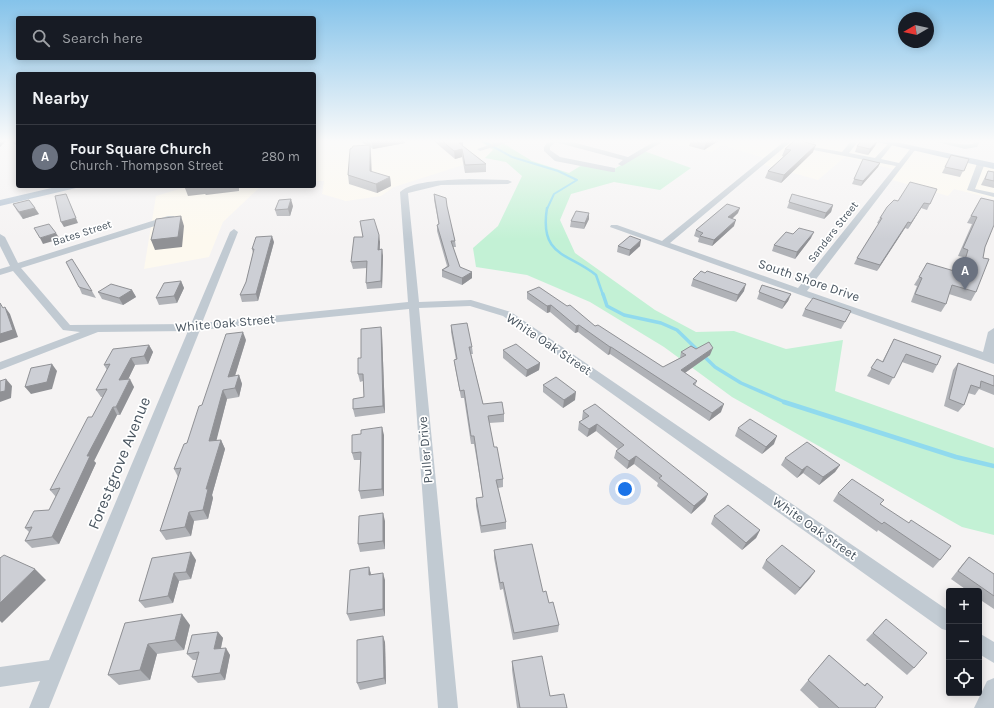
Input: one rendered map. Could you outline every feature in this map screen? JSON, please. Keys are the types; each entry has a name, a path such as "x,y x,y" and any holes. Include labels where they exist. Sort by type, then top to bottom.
{"main road":[{"path":"0,203 64,188"}],"street":[{"path":"602,176 607,173"},
{"path":"663,244 750,173"},
{"name":"Sanders Street","path":"801,291 894,173"},
{"path":"978,173 971,190 994,195"},
{"name":"Puller Drive","path":"448,708 412,305 404,192 414,187 428,185 508,182"},
{"path":"972,187 994,192"},
{"name":"Bates Street","path":"0,272 172,218"},
{"name":"South Shore Drive","path":"614,227 990,358"},
{"name":"Forestgrove Avenue","path":"39,708 234,232"},
{"name":"White Oak Street","path":"0,236 15,267 67,328 98,329 194,327 412,305 471,303 507,314 946,620"},
{"path":"0,366 98,329"},
{"path":"990,358 994,332"},
{"path":"982,645 994,653"},
{"path":"0,677 55,669"},
{"path":"984,708 994,688"}],"shaded area":[{"path":"316,173 438,173 394,187 381,196 346,201 322,194 324,181 316,181"},
{"path":"793,173 826,173 818,180"},
{"path":"894,173 994,173 994,199 954,189 948,196 889,179"},
{"path":"182,188 259,188 223,222 209,257 144,269 156,196"}],"green space":[{"path":"519,173 684,173 660,190 614,182 571,194 560,220 575,253 655,310 696,332 734,331 786,349 843,340 835,391 994,448 994,535 962,527 732,397 664,347 590,302 527,275 476,267 473,248 498,226 522,176"}],"building":[{"path":"348,173 377,173 390,177 376,184 348,175"},
{"path":"857,173 871,173 863,181 854,179"},
{"path":"987,173 994,173 994,181 985,179"},
{"path":"910,182 937,189 930,204 924,203 911,223 908,222 880,265 857,258 882,218 880,218 887,207 894,200 898,201"},
{"path":"66,194 76,218 61,222 55,196"},
{"path":"434,194 446,198 455,241 451,241 460,267 472,272 462,278 442,270 449,266 437,225 439,224"},
{"path":"792,194 833,205 826,213 789,202"},
{"path":"981,198 994,201 994,225 985,247 983,258 989,259 976,292 952,285 946,304 915,294 922,278 919,277 927,263 961,273 968,250 963,248 977,217 971,216"},
{"path":"291,199 288,209 275,210 279,200"},
{"path":"29,200 35,208 19,212 13,204"},
{"path":"727,204 740,208 728,217 736,220 714,240 700,236 703,233 696,230"},
{"path":"576,211 589,213 585,223 571,221"},
{"path":"181,216 178,237 151,240 156,219"},
{"path":"374,219 379,235 378,250 382,249 381,281 366,283 367,261 351,262 354,237 363,237 360,221"},
{"path":"49,224 56,233 40,238 34,228"},
{"path":"799,228 814,232 797,252 774,245 786,232 793,234"},
{"path":"272,236 256,294 240,295 246,282 254,249 252,249 256,237"},
{"path":"630,236 641,240 630,250 618,246"},
{"path":"72,259 92,291 79,287 66,262"},
{"path":"701,271 705,273 707,271 746,284 738,295 693,279"},
{"path":"181,281 174,296 156,298 164,283"},
{"path":"111,284 132,290 119,298 98,292"},
{"path":"762,285 791,294 785,302 759,292"},
{"path":"539,287 567,306 570,305 595,326 598,325 663,367 686,355 681,352 691,346 696,349 709,342 713,348 681,370 697,381 693,384 724,404 712,413 610,347 579,325 576,326 551,305 547,306 527,292"},
{"path":"813,298 851,311 845,322 805,309"},
{"path":"0,303 3,308 5,307 13,330 0,334"},
{"path":"467,323 472,347 469,347 483,404 502,402 504,414 488,416 494,447 497,447 503,479 496,480 506,522 481,526 476,498 483,497 474,436 471,436 464,390 460,391 454,360 457,359 451,325"},
{"path":"381,327 383,406 353,409 353,399 364,397 363,374 358,374 358,358 361,358 361,329"},
{"path":"243,332 228,377 239,375 235,388 223,390 209,441 221,440 206,489 208,489 203,510 189,512 185,527 160,531 181,468 174,469 184,444 187,443 199,406 202,405 226,334"},
{"path":"894,339 941,356 937,365 906,354 894,378 871,368 877,359 883,362"},
{"path":"516,344 540,363 527,370 503,350"},
{"path":"149,345 144,356 131,358 119,380 130,379 116,407 113,407 87,456 90,456 52,537 25,541 32,527 25,528 34,511 49,510 60,488 50,490 88,417 92,417 107,389 96,390 110,364 104,365 113,349"},
{"path":"958,363 994,376 994,386 981,381 980,388 971,385 964,405 949,399"},
{"path":"52,364 47,382 25,387 31,368"},
{"path":"556,377 576,392 564,400 543,385"},
{"path":"6,379 5,391 0,392 0,381"},
{"path":"595,404 708,494 694,506 659,478 662,476 636,456 629,461 616,451 624,445 597,424 589,429 579,422 589,416 583,411"},
{"path":"750,419 777,436 766,447 738,428"},
{"path":"382,427 382,489 359,491 361,452 352,453 352,435 361,434 361,430"},
{"path":"807,442 840,465 823,477 807,466 802,470 785,458"},
{"path":"852,479 884,500 880,504 909,523 911,520 951,546 940,560 884,522 882,524 838,493"},
{"path":"728,505 760,530 746,543 714,516"},
{"path":"383,513 383,541 358,544 359,516"},
{"path":"532,544 543,592 546,591 549,603 553,602 559,625 514,633 503,582 500,583 494,550"},
{"path":"782,545 815,571 800,588 766,560"},
{"path":"191,552 186,572 174,573 168,596 139,601 152,558"},
{"path":"4,555 35,569 0,603 0,558"},
{"path":"969,557 994,574 994,596 958,571"},
{"path":"369,567 369,575 383,573 383,609 347,614 350,570"},
{"path":"182,614 175,640 148,644 140,670 108,675 125,623"},
{"path":"886,619 927,653 914,668 873,633"},
{"path":"218,632 214,649 226,648 220,673 192,677 199,652 187,654 192,635"},
{"path":"383,636 384,678 357,683 357,640"},
{"path":"829,655 865,686 867,683 883,697 875,708 839,708 808,680"},
{"path":"542,656 550,696 564,694 567,708 520,708 512,661"}],"waterway":[{"path":"547,209 554,194 577,180 562,173"},
{"path":"547,208 547,236 552,245 558,252 596,275 603,295"},
{"path":"603,294 607,306 624,315 661,323 677,330 715,367 741,383 787,403"},
{"path":"787,403 956,457 994,466"}],"place":[{"name":"Four Square Church","path":"965,290"}]}
